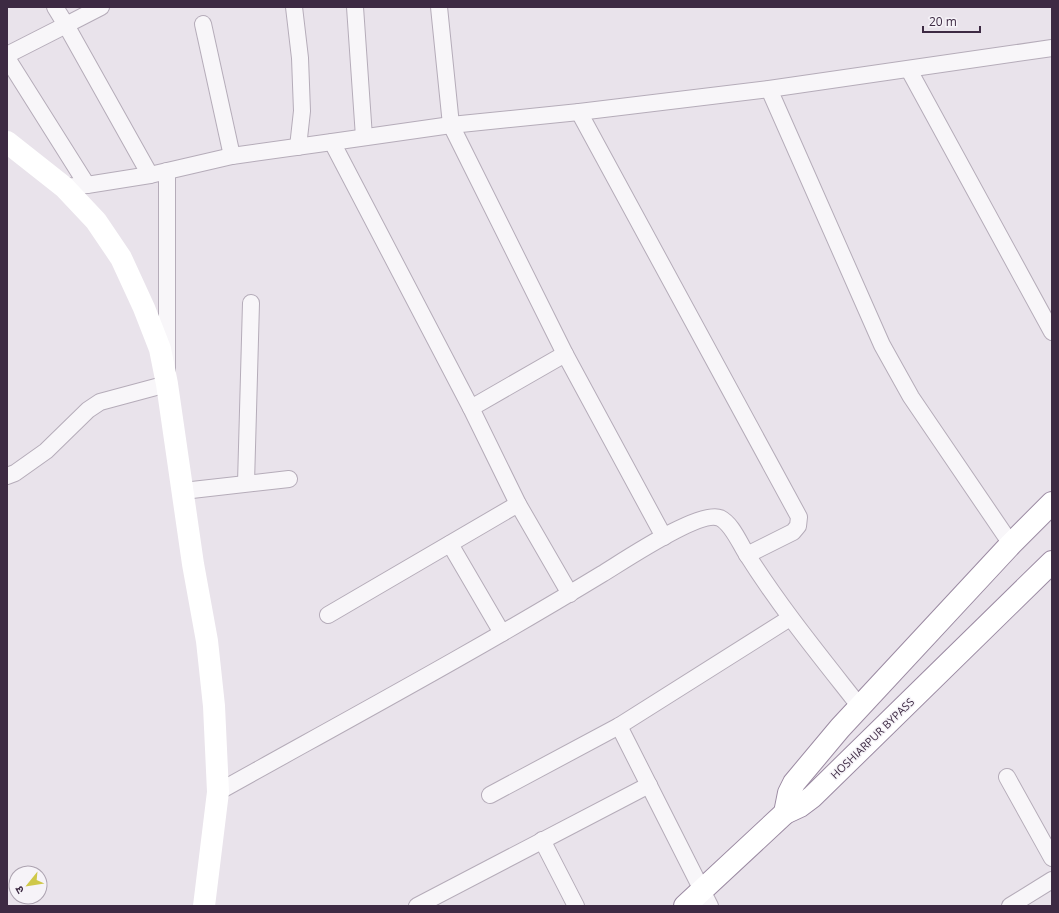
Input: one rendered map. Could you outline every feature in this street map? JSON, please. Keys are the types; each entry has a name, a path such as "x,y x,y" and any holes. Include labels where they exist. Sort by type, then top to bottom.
{"main road":[{"path":"7,142 64,187 96,221 121,258 144,308 160,349 167,384 193,564 207,641 214,706 218,792 204,906"},
{"path":"785,813 789,793 794,783 840,728 1010,544 1052,503"},
{"name":"HOSHIARPUR BYPASS","path":"685,906 706,899 785,813 800,806 812,796 1052,562"}],"street":[{"path":"55,7 150,175"},
{"path":"7,55 101,7"},
{"path":"294,7 300,58 302,111 298,146"},
{"path":"355,7 364,137"},
{"path":"439,7 451,125 564,354 664,537"},
{"path":"203,24 232,156"},
{"path":"64,187 150,175 232,156 298,146 451,125 579,112 769,89 909,70 1052,48"},
{"path":"7,58 87,185"},
{"path":"909,70 1052,332"},
{"path":"769,89 882,345 911,397 1010,544"},
{"path":"579,112 799,517 798,526 793,532 747,555"},
{"path":"332,142 471,408 518,504 570,594"},
{"path":"7,476 15,473 46,451 88,410 100,402 167,384 167,171"},
{"path":"246,483 251,303"},
{"path":"471,408 564,354"},
{"path":"183,491 289,479"},
{"path":"328,615 518,504"},
{"path":"218,792 502,633 664,537 696,521 710,517 719,518 728,524 747,555 790,618 853,698 861,706"},
{"path":"450,544 502,633"},
{"path":"490,795 619,726 790,618"},
{"path":"619,726 706,899"},
{"path":"1007,777 1052,858"},
{"path":"417,906 648,785"},
{"path":"542,840 576,906"},
{"path":"1010,906 1052,880"}]}
